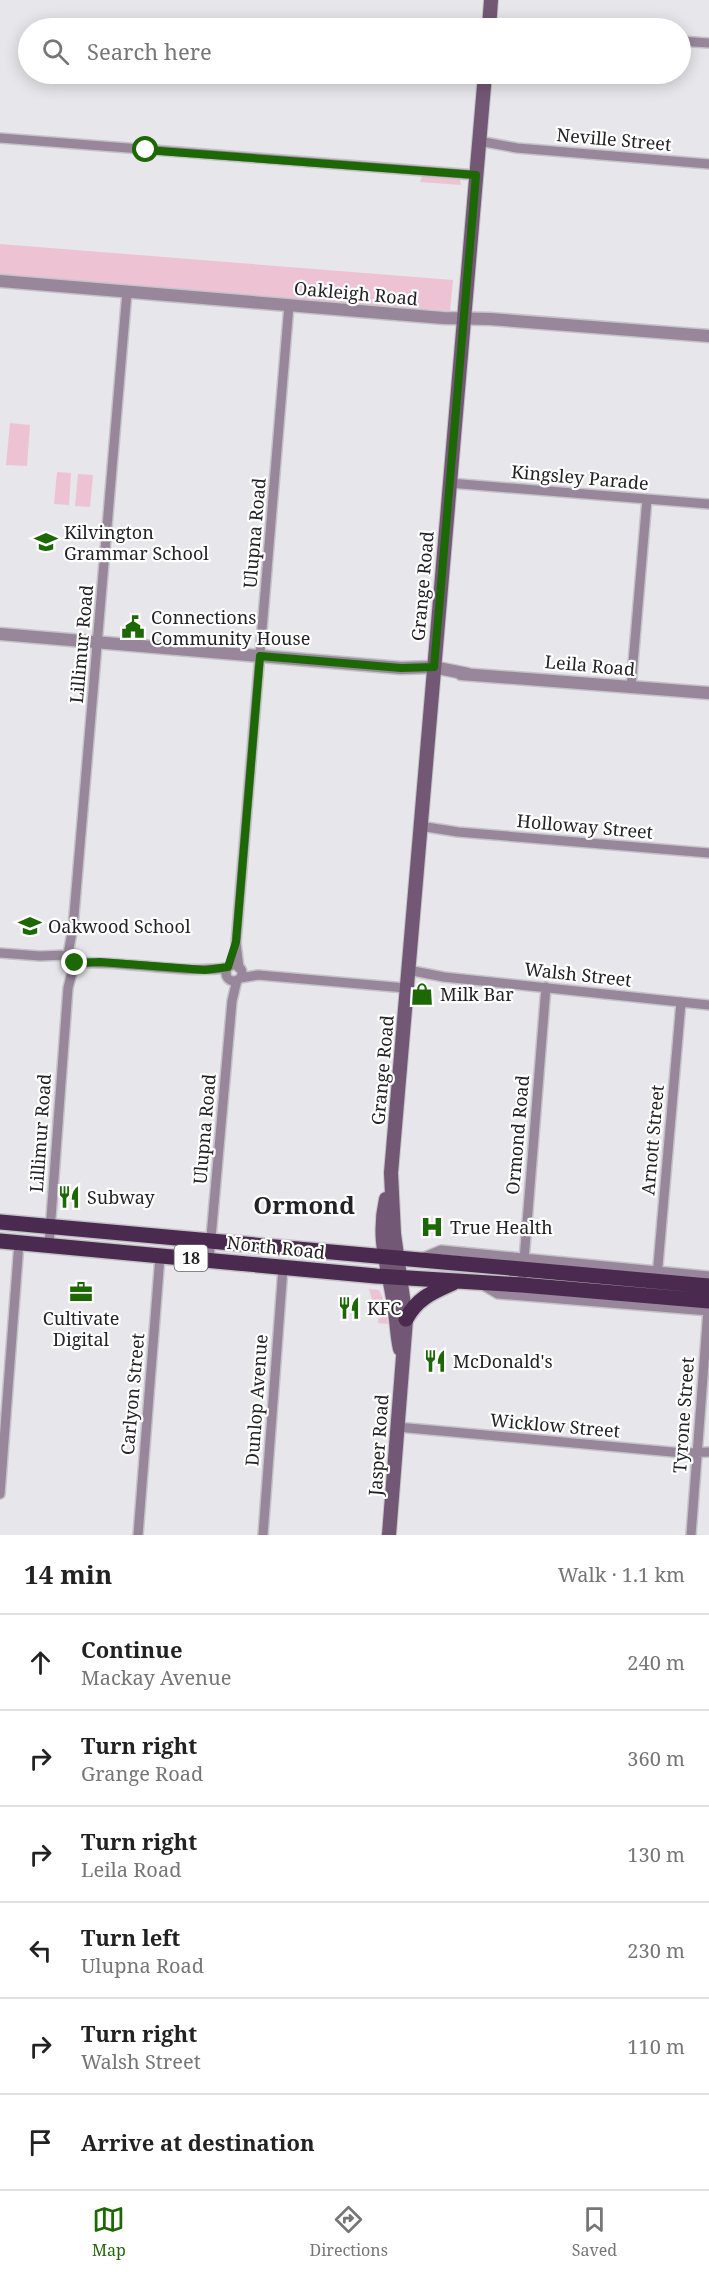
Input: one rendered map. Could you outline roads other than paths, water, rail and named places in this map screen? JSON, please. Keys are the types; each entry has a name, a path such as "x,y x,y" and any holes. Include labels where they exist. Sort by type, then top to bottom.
{"highway":[{"name":"North Road","path":"0,1222 391,1257 523,1264 657,1277 709,1286"},
{"name":"North Road","path":"0,1241 283,1268 522,1285 709,1304"},
{"path":"332,1272 333,1251"},
{"path":"406,1319 412,1308 425,1296 455,1281"}],"main road":[{"path":"490,18 491,0"},
{"name":"Grange Road","path":"394,1277 391,1257 394,1234 391,1173 484,84"},
{"name":"Jasper Road","path":"388,1535 402,1357 406,1337 406,1319 394,1277"},
{"name":"Jasper Road","path":"394,1277 402,1357"}],"street":[{"path":"691,41 709,43"},
{"path":"0,138 476,175"},
{"name":"Neville Street","path":"479,145 709,164"},
{"name":"Oakleigh Road","path":"0,281 463,319 709,336"},
{"name":"Lillimur Road","path":"49,1245 68,988 127,292"},
{"name":"Ulupna Road","path":"209,1260 289,305"},
{"name":"Kingsley Parade","path":"449,483 709,504"},
{"path":"631,687 647,499"},
{"name":"Leila Road","path":"0,634 709,693"},
{"name":"Holloway Street","path":"420,829 709,853"},
{"name":"Walsh Street","path":"0,953 258,975 444,977 709,1005"},
{"name":"Ormond Road","path":"522,1285 546,987"},
{"name":"Arnott Street","path":"657,1277 681,1002"},
{"path":"0,1494 19,1243"},
{"name":"Carlyon Street","path":"138,1535 160,1256"},
{"name":"Dunlop Avenue","path":"263,1535 283,1268"},
{"name":"North Road","path":"657,1277 709,1276"},
{"name":"North Road","path":"477,1282 498,1294 709,1304"},
{"name":"Tyrone Street","path":"691,1535 709,1304"},
{"name":"Wicklow Street","path":"397,1427 683,1453 709,1452"}],"place":[{"name":"Kilvington Grammar School","path":"46,542"},
{"name":"Connections Community House","path":"133,627"},
{"name":"Oakwood School","path":"30,926"},
{"name":"Milk Bar","path":"422,994"},
{"name":"Subway","path":"69,1197"},
{"name":"True Health","path":"432,1227"},
{"name":"Cultivate Digital","path":"81,1292"},
{"name":"KFC","path":"349,1308"},
{"name":"McDonald's","path":"435,1361"}],"district":[{"name":"Ormond","path":"304,1204"}]}
